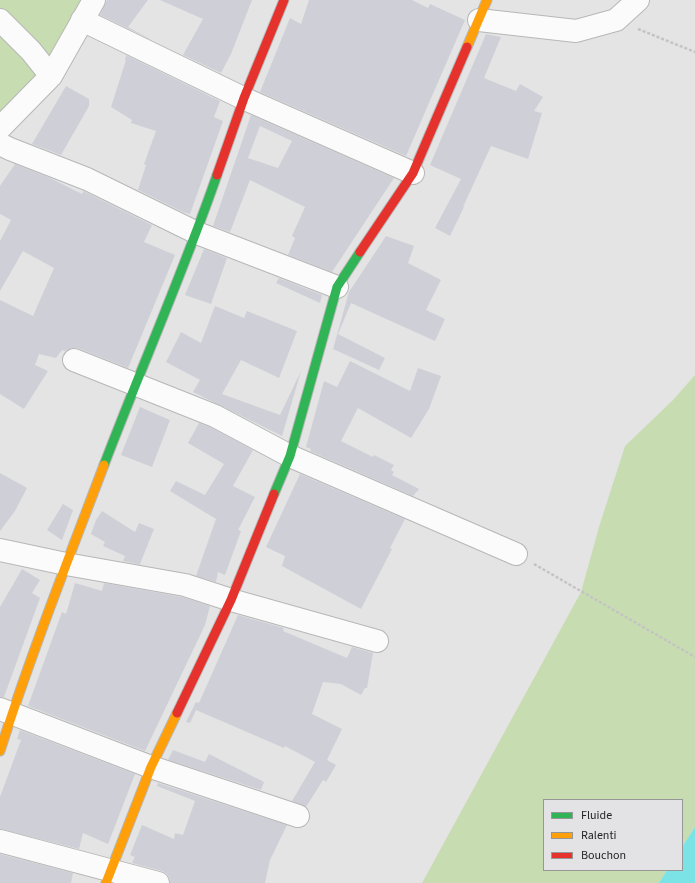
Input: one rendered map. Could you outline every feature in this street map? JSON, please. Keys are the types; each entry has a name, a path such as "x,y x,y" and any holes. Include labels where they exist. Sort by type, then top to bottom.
{"street":[{"path":"0,128 51,76 94,0"},
{"path":"0,751 6,711 197,233 244,98 284,0"},
{"path":"109,877 151,767 230,600 290,456 337,287 413,173 487,0"},
{"path":"479,20 576,31 616,20 638,0"},
{"path":"0,20 31,51 51,76"},
{"path":"82,20 244,98 413,173"},
{"path":"0,144 87,179 197,233 337,287"},
{"path":"74,360 215,416 290,456 516,554"},
{"path":"0,550 66,564 185,585 230,600 377,641"},
{"path":"6,711 151,767 298,816"},
{"path":"0,841 109,877 158,883"}],"path":[{"path":"616,20 695,52"},
{"path":"516,554 695,657"}],"green space":[{"path":"0,0 81,0 0,149"},
{"path":"695,375 695,827 683,845 683,799 543,799 543,871 666,871 659,883 422,883 581,592 599,527 625,446 673,400"}],"water":[{"path":"695,827 695,883 659,883 666,871 683,871 683,845"}],"building":[{"path":"107,0 148,0 128,27 152,40 100,15"},
{"path":"160,0 252,0 231,54 221,73 183,55 203,19"},
{"path":"309,0 412,0 428,8 430,4 465,20 406,156 260,92 290,18 301,24"},
{"path":"486,34 501,37 484,78 516,91 520,84 543,97 534,111 542,113 528,159 491,146 450,236 435,228 461,179 430,165"},
{"path":"126,55 220,101 214,117 223,121 190,214 138,190 146,165 144,164 156,131 131,123 132,120 111,107 126,60"},
{"path":"66,86 89,99 89,106 61,155 32,144"},
{"path":"251,115 394,178 332,272 288,255 295,238 292,236 305,207 250,180 230,232 213,226","holes":["260,126 292,141 278,168 248,158"]},
{"path":"15,164 48,177 82,194 83,191 152,225 144,242 175,255 128,368 78,348 72,348 65,351 62,350 56,358 39,354 35,365 48,371 24,409 0,394 0,300 33,316 54,268 23,251 0,291 0,241 11,220 0,214 0,186"},
{"path":"386,236 414,246 408,263 441,280 426,310 445,319 435,341 351,303 338,334 385,358 379,370 333,349 349,292"},
{"path":"204,249 227,258 211,304 185,295"},
{"path":"279,278 322,295 320,303 276,283"},
{"path":"215,306 244,318 247,311 297,331 279,378 241,360 222,394 280,415 301,371 282,436 193,392 200,380 166,362 181,332 201,343"},
{"path":"350,361 410,391 418,368 441,376 429,409 411,438 358,408 341,441 373,457 374,455 394,465 391,470 394,472 392,475 419,489 413,496 310,451 311,449 306,447 324,381 337,387"},
{"path":"140,407 170,420 152,467 121,455"},
{"path":"199,423 210,427 253,450 233,486 255,497 238,530 241,531 225,575 218,572 216,582 196,576 216,519 170,491 176,481 205,495 224,464 188,443"},
{"path":"0,473 27,488 15,511 0,531"},
{"path":"300,474 405,519 390,548 392,549 361,609 282,566 285,556 266,547"},
{"path":"63,504 73,510 62,540 47,530"},
{"path":"102,511 135,532 139,523 154,529 140,564 141,565 123,561 125,556 103,546 105,542 91,534 96,520"},
{"path":"22,569 40,580 32,593 40,598 4,697 0,697 0,607"},
{"path":"75,583 102,591 104,583 182,597 210,606 205,625 145,751 28,706 62,612 66,614"},
{"path":"238,615 284,628 283,631 347,658 352,647 373,653 367,688 365,688 361,695 341,684 323,682 312,714 342,729 327,760 336,765 326,782 323,780 306,807 292,801 315,762 285,746 284,748 196,710 190,723 186,722 196,702 199,703"},
{"path":"20,730 135,774 108,844 83,833 79,849 0,829 0,797 21,740 17,739"},
{"path":"173,750 205,762 209,754 264,782 261,790 168,760"},
{"path":"158,783 287,825 270,860 265,883 170,883 170,879 167,874 162,871 132,863 135,857 130,855 142,825 174,839 175,833 183,835 195,801 157,786"},
{"path":"0,854 73,873 71,883 0,883"}],"traffic: fast":[{"path":"104,465 190,248 217,175"},
{"path":"274,494 290,456 337,287 360,252"}],"traffic: slow":[{"path":"467,47 487,0"},
{"path":"0,751 37,643 104,465"},
{"path":"106,883 151,767 177,713"}],"traffic: jam":[{"path":"217,175 244,98 284,0"},
{"path":"360,252 413,173 467,47"},
{"path":"177,713 231,600 274,494"}]}
